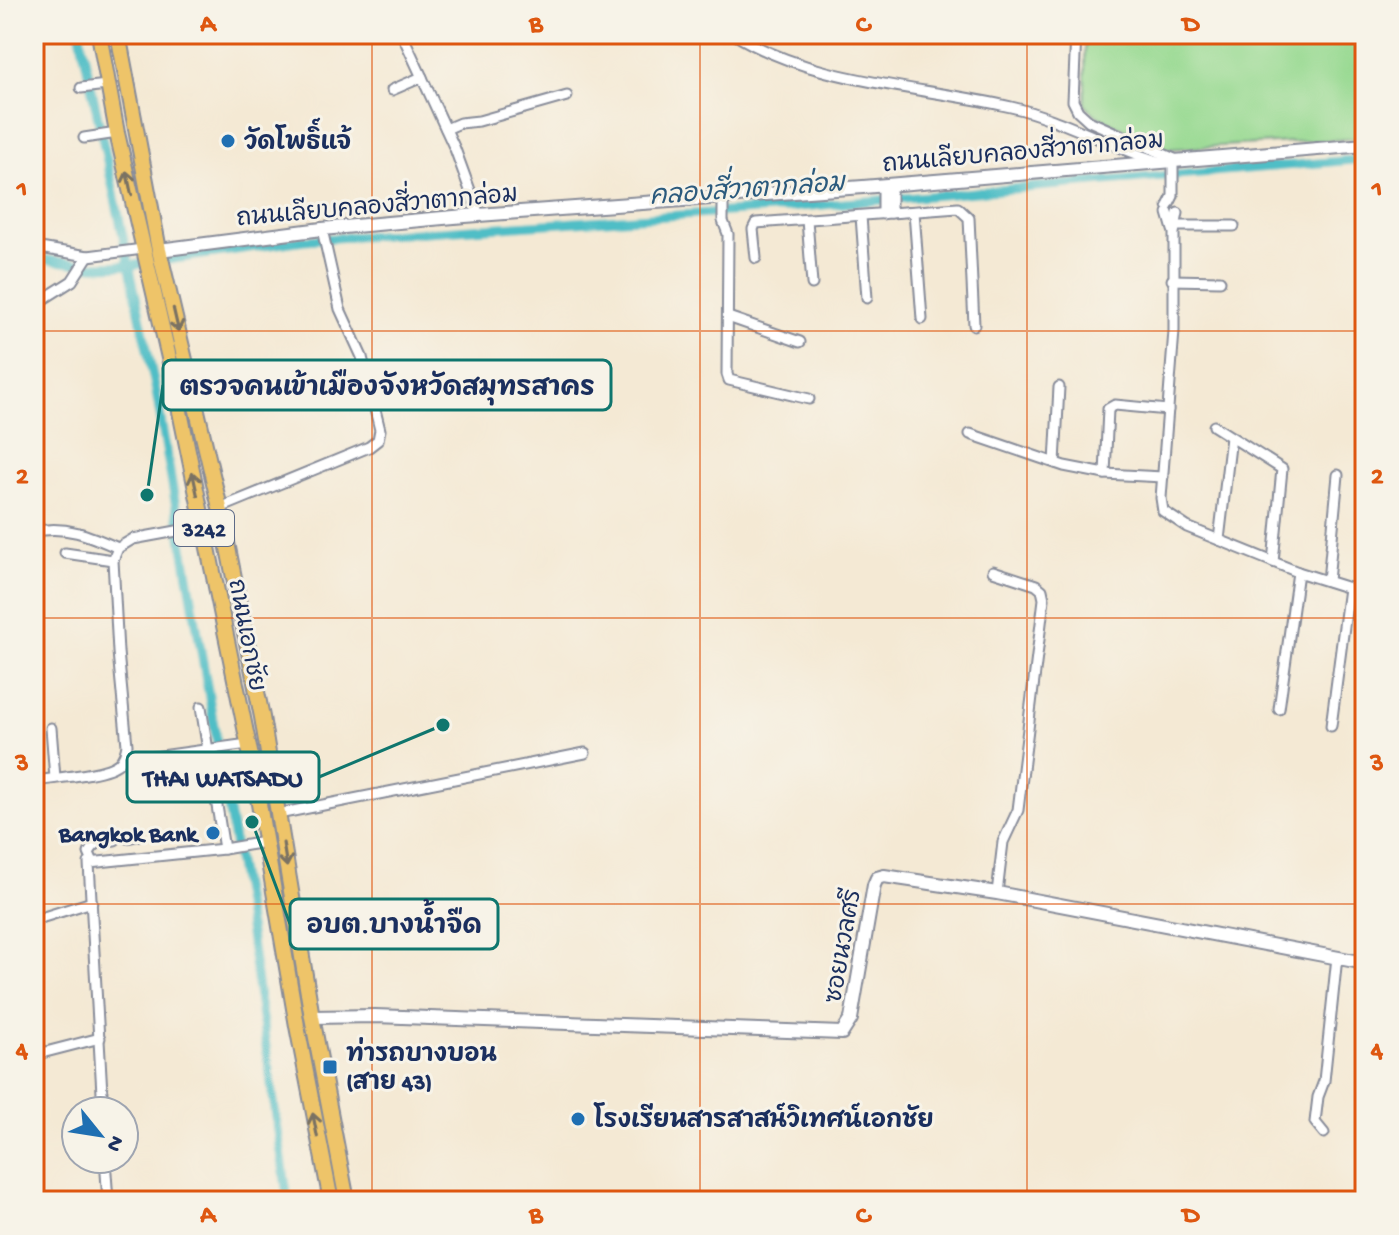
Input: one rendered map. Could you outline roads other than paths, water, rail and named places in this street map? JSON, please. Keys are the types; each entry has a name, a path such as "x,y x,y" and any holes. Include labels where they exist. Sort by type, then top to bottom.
{"main road":[{"name":"ถนนเอกชัย","path":"99,34 91,86 111,134 159,283 220,508 258,695 312,1017 347,1201"},
{"name":"ถนนเอกชัย","path":"118,34 149,253"},
{"name":"ถนนเอกชัย","path":"159,283 200,527 248,744 331,1201"},
{"path":"239,698 258,695"}],"street":[{"path":"402,34 446,129 479,215"},
{"path":"734,34 811,66 944,96 1014,107 1158,162"},
{"path":"1076,34 1073,101 1078,111 1089,121 1175,160 1174,331 1161,498 1163,511 1187,527 1273,562 1365,593"},
{"path":"392,90 422,77"},
{"path":"446,129 567,96"},
{"path":"88,137 111,134"},
{"name":"ถนนเลียบคลองสี่วาตากล่อม","path":"149,253 479,215 723,201 1365,145"},
{"path":"887,188 887,209"},
{"path":"723,201 723,221 728,234 729,380 809,399"},
{"path":"756,258 753,229 756,223 861,216 887,209 914,212 958,208 969,218 974,325"},
{"path":"914,212 922,319"},
{"path":"861,216 867,298"},
{"path":"807,220 812,284"},
{"path":"1174,228 1234,226"},
{"path":"220,508 369,447 378,440 380,430 362,357 340,309 323,232"},
{"path":"34,247 87,259 125,252 149,253"},
{"path":"34,305 78,274 87,259"},
{"path":"1172,280 1220,281"},
{"path":"728,317 800,342"},
{"path":"1055,463 1059,387"},
{"path":"1105,474 1108,409 1115,405 1168,410"},
{"path":"1214,426 1282,469 1273,562"},
{"path":"970,434 1055,463 1105,474 1163,477"},
{"path":"1219,540 1231,437"},
{"path":"1328,581 1338,475"},
{"path":"34,781 113,767 125,752 127,745 113,560 118,548 133,539 200,527"},
{"path":"34,532 49,528 67,530 95,537 118,548"},
{"path":"65,553 113,560"},
{"path":"993,571 1036,585 1042,590 1044,599 1018,810 1003,842 997,893"},
{"path":"1279,709 1298,572"},
{"path":"1331,726 1349,588"},
{"path":"201,707 227,848"},
{"path":"51,728 55,778"},
{"path":"147,758 248,744"},
{"path":"278,814 585,753"},
{"path":"93,862 89,853 93,846 100,841 115,840"},
{"path":"102,1095 89,863 265,842"},
{"name":"ซอยนวลศรี","path":"312,1017 375,1016 842,1033 851,1019 877,878 884,876 997,893 1365,963"},
{"path":"34,920 92,902"},
{"path":"1324,1133 1315,1122 1316,1107 1324,1081 1337,957"},
{"path":"34,1055 100,1038"},
{"path":"106,1175 108,1201"}],"waterway":[{"path":"80,34 155,386 249,927 288,1201"},
{"name":"คลองสี่วาตากล่อม","path":"34,258 94,266 134,265 304,240 787,208 1365,159"}],"place":[{"name":"วัดโพธิ์แจ้","path":"228,141"},
{"name":"ตรวจคนเข้าเมืองจังหวัดสมุทรสาคร","path":"147,495"},
{"name":"THAI WATSADU","path":"443,725"},
{"name":"อบต.บางน้ำจืด","path":"252,822"},
{"name":"Bangkok Bank","path":"213,833"},
{"name":"ท่ารถบางบอน (สาย 43)","path":"330,1067"},
{"name":"โรงเรียนสารสาสน์วิเทศน์เอกชัย","path":"578,1119"}]}
